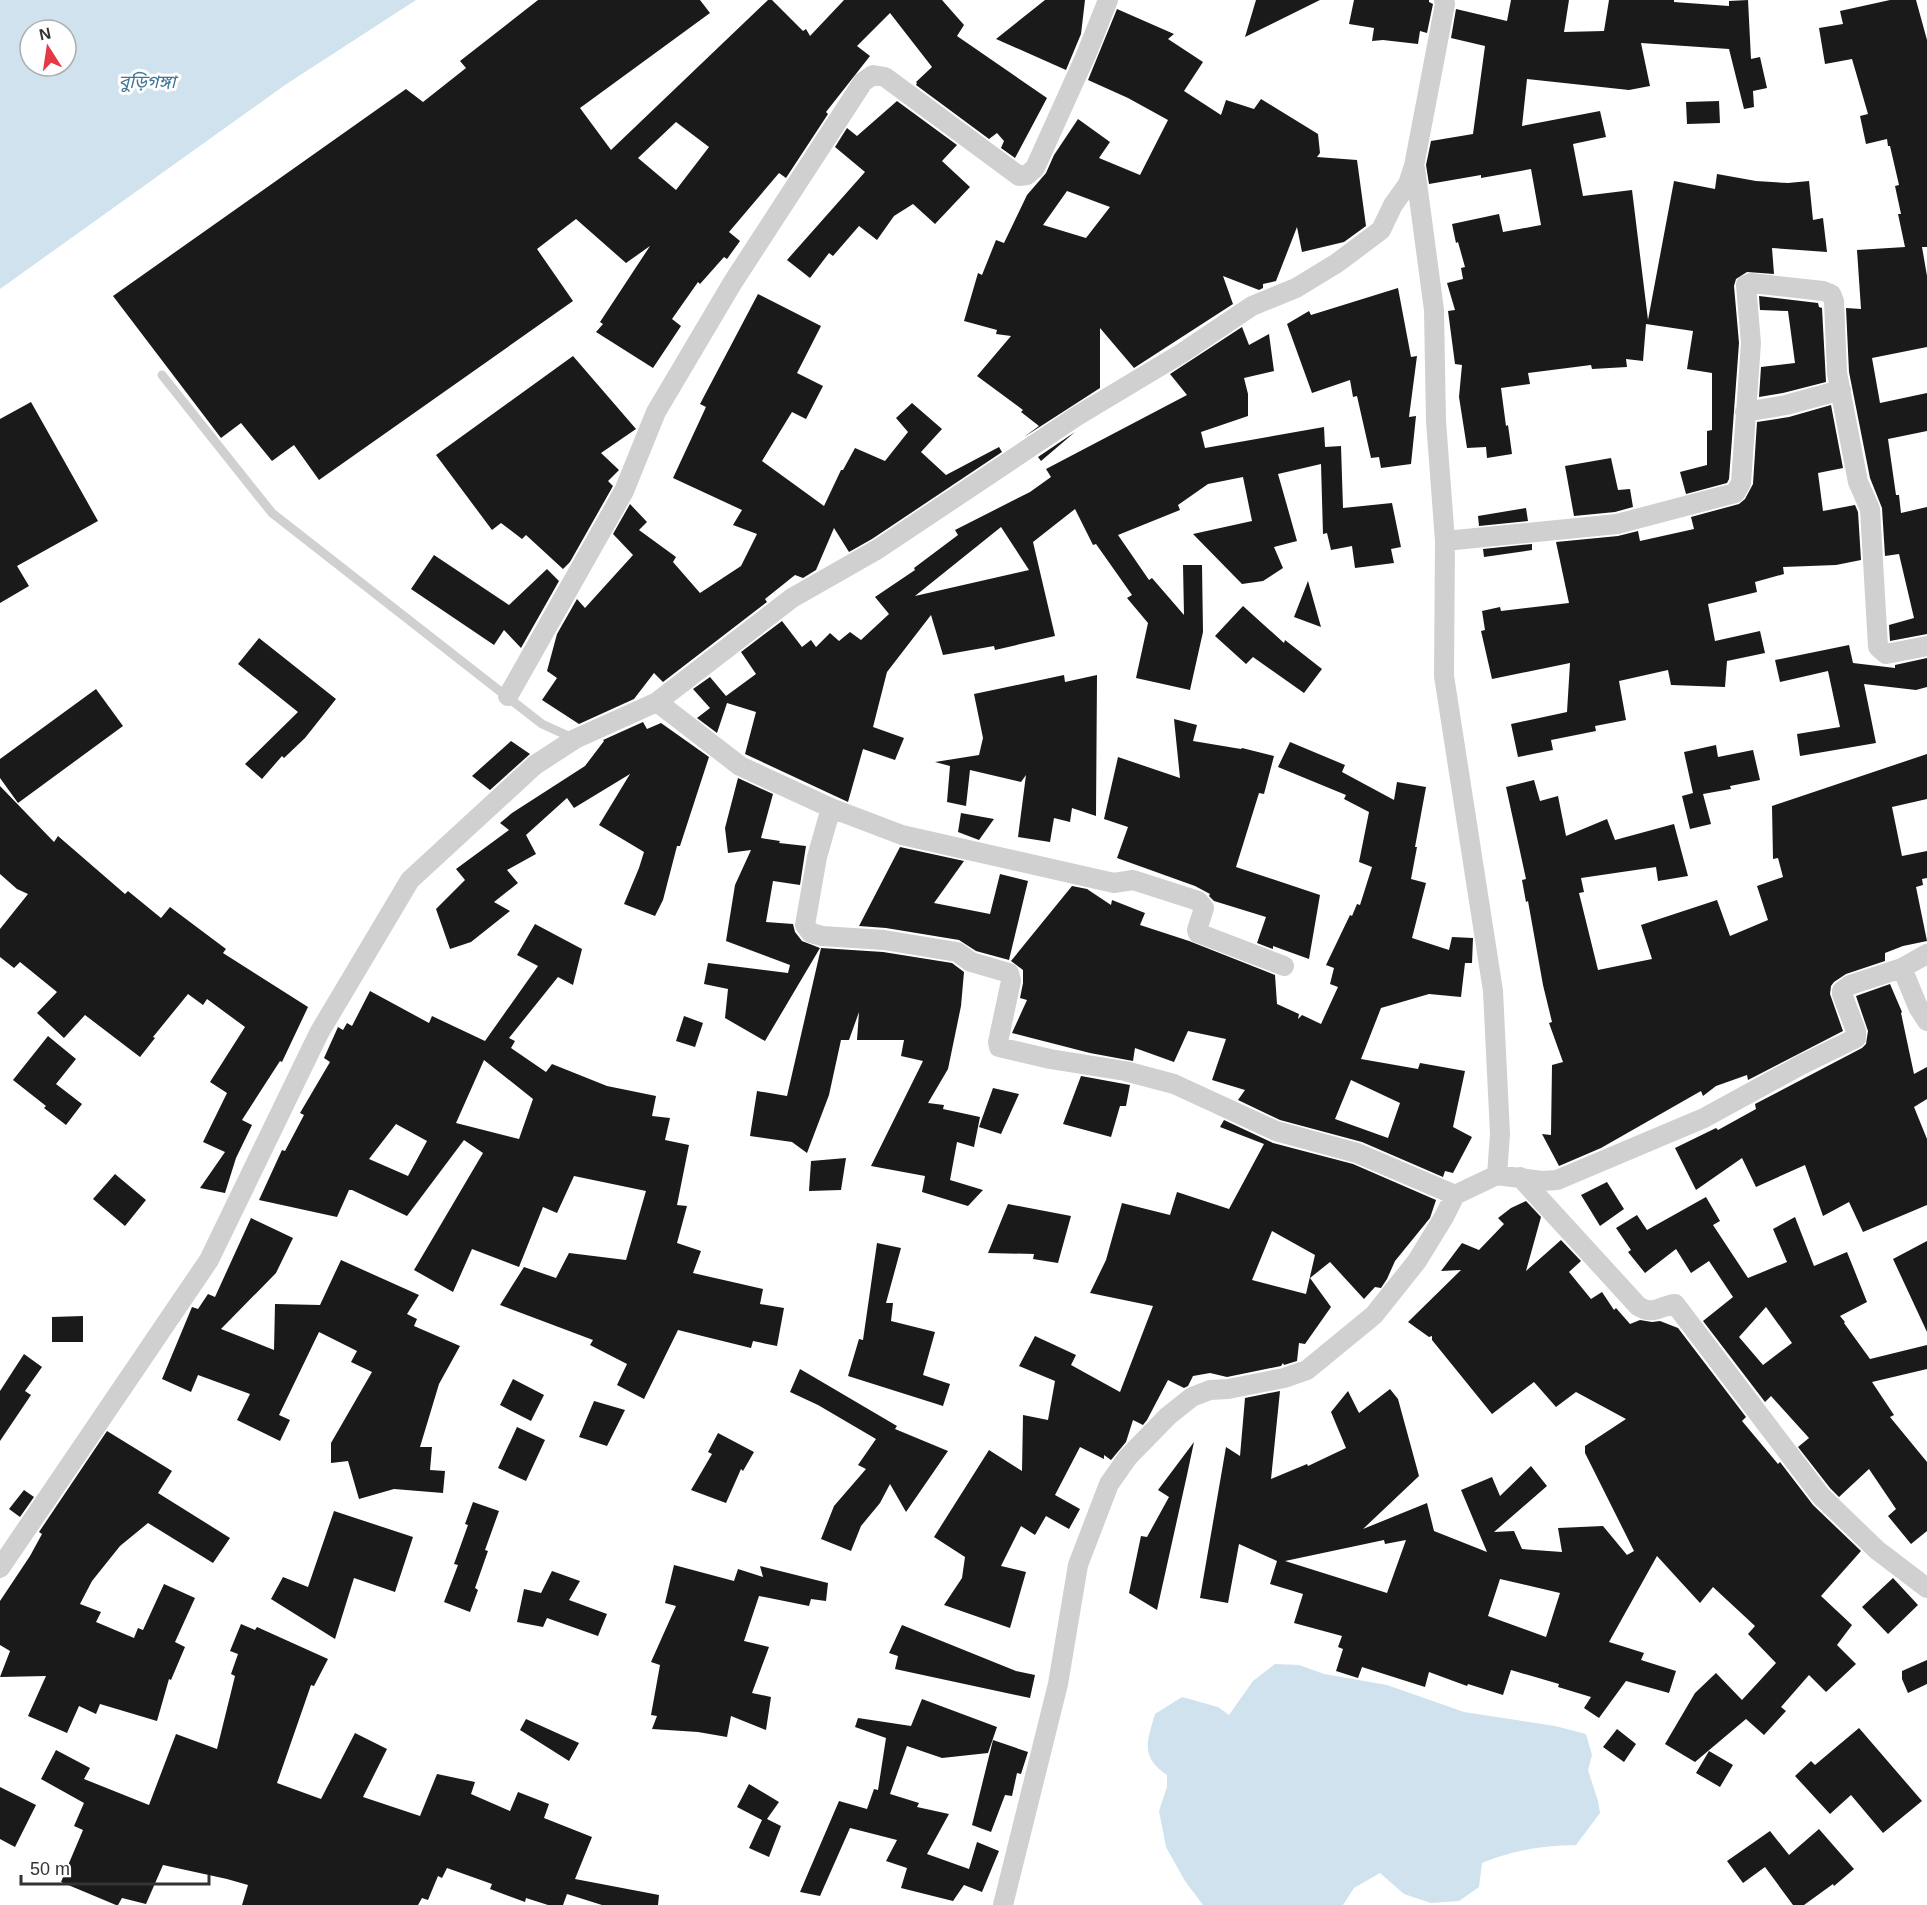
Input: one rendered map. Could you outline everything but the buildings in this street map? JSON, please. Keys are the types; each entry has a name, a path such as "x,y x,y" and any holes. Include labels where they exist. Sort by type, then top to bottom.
{"street":[{"path":"508,696 624,491 656,412 733,282 863,82 873,75 885,76 1019,176 1027,175 1035,168 1108,0"},
{"path":"0,1568 209,1260 319,1033 410,880 535,765 575,739 657,702 792,598 878,549 1077,416 1182,353 1252,306 1296,288 1337,264 1381,230 1393,205 1408,184 1414,165 1444,0"},
{"path":"1414,165 1434,310 1436,421 1445,541 1444,676 1493,991 1500,1134 1497,1175"},
{"path":"1445,541 1617,524 1735,493 1740,483 1751,343 1747,284 1823,291 1831,294 1834,301 1837,363 1841,390 1858,482 1870,509 1878,647 1886,654 1927,646"},
{"path":"1745,412 1786,405 1841,390"},
{"path":"657,702 740,766 831,808 902,835 1114,883 1134,880 1198,901 1204,908 1198,924 1198,933 1284,966"},
{"path":"831,808 817,857 805,925 811,933 822,936 884,940 957,952 971,962 1009,973 1011,981 998,1042 999,1047 1050,1059 1125,1071 1174,1084 1276,1131 1358,1153 1455,1195"},
{"path":"1003,1905 1058,1684 1078,1565 1109,1484 1128,1457 1168,1416 1192,1397 1210,1390 1228,1389 1284,1378 1307,1370 1374,1315 1417,1261 1455,1195 1497,1175 1557,1180 1704,1118 1757,1091 1801,1065 1856,1038 1856,1031 1842,991 1850,985 1902,968 1927,954"},
{"path":"1902,968 1927,1021"},
{"path":"1520,1178 1638,1306 1647,1311 1654,1311 1675,1304 1821,1496 1877,1550 1927,1588"}],"lane":[{"path":"162,375 272,513 430,639 542,724 575,739"}],"water":[{"name":"বুড়িগঙ্গা","path":"0,0 416,0 285,85 0,289"},
{"path":"1275,1664 1299,1665 1324,1674 1387,1685 1464,1712 1555,1726 1586,1734 1592,1755 1588,1770 1600,1813 1576,1845 1528,1850 1482,1863 1479,1887 1459,1901 1431,1903 1404,1894 1380,1873 1354,1888 1343,1905 1203,1905 1185,1881 1166,1847 1159,1811 1167,1787 1167,1775 1158,1768 1149,1755 1148,1740 1152,1724 1155,1714 1182,1697 1218,1707 1229,1715 1253,1681"}]}
